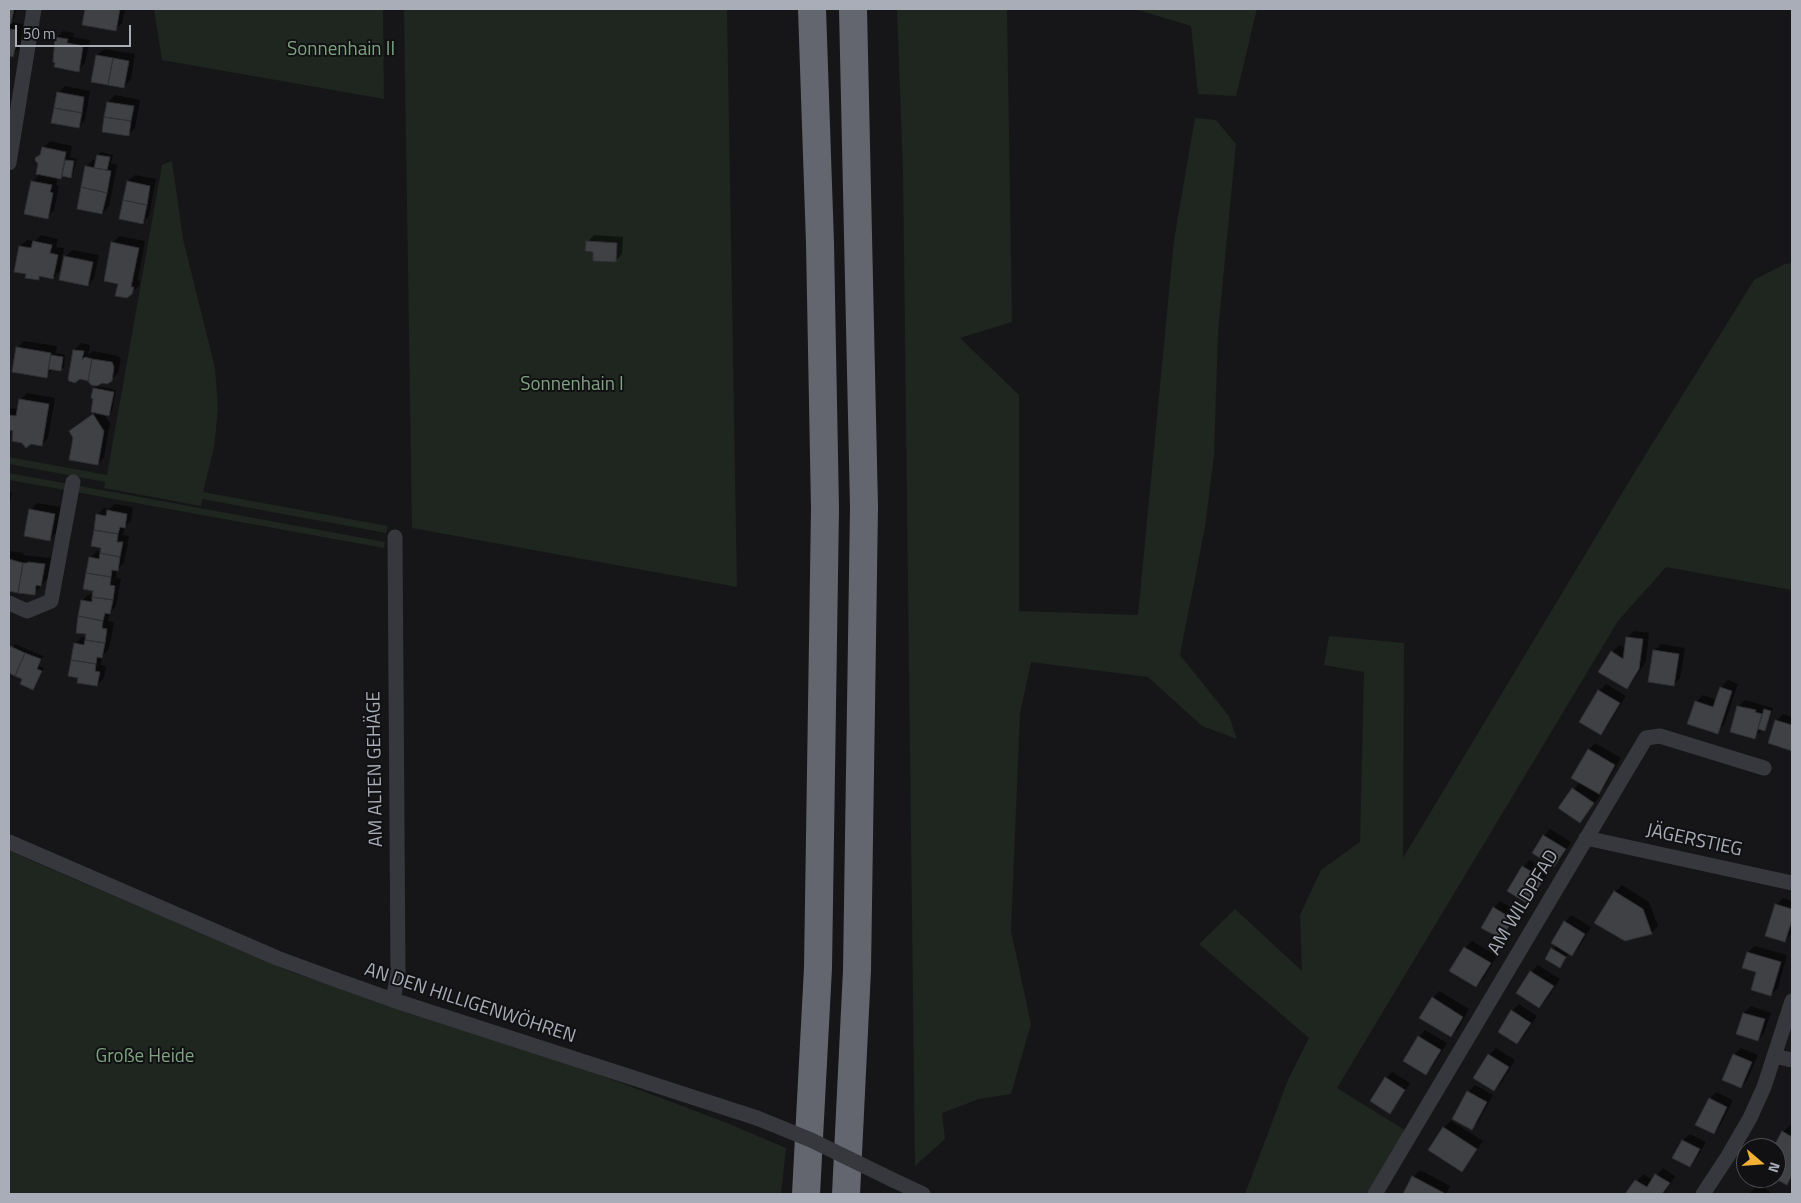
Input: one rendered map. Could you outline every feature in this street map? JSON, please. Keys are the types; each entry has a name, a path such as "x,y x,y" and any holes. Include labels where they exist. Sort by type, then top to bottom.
{"highway":[{"path":"806,1194 818,968 825,509 820,243 812,9"},
{"path":"846,1194 857,970 864,507 853,9"}],"street":[{"path":"9,163 34,9"},
{"path":"9,603 27,611 52,601 73,482"},
{"name":"AM ALTEN GEHÄGE","path":"393,1000 398,974 395,537"},
{"name":"AM WILDPFAD","path":"1375,1194 1646,738 1660,736 1764,768"},
{"name":"JÄGERSTIEG","path":"1586,838 1792,882"},
{"name":"AN DEN HILLIGENWÖHREN","path":"9,842 277,958 393,1000 757,1118 820,1144 922,1194"},
{"path":"1703,1194 1750,1118 1764,1087 1792,1001"},
{"path":"1774,1056 1792,1060"}],"green space":[{"name":"Sonnenhain II","path":"154,9 383,9 384,99 162,60"},
{"name":"Sonnenhain I","path":"404,9 727,9 737,587 412,528"},
{"path":"897,9 1007,9 1012,322 960,338 1019,395 1019,611 1138,615 1174,240 1195,118 1216,120 1236,144 1218,332 1214,456 1205,527 1180,655 1229,716 1237,739 1202,726 1148,677 1031,662 1020,713 1011,931 1031,1024 1011,1094 979,1099 942,1113 945,1139 915,1166 903,170"},
{"path":"1135,9 1257,9 1236,96 1198,94 1191,26"},
{"path":"172,161 183,239 215,368 218,409 214,448 203,492 388,526 386,533 202,499 201,506 104,488 105,482 9,464 9,457 107,475 162,165"},
{"path":"1792,263 1792,590 1666,567 1618,621 1337,1088 1411,1134 1375,1194 1245,1194 1288,1080 1309,1038 1199,944 1235,909 1302,971 1300,915 1321,870 1360,842 1364,672 1324,665 1329,636 1404,643 1403,858 1636,470 1754,280 1785,264"},
{"path":"9,473 385,542 384,548 9,480"},
{"name":"Große Heide","path":"9,851 294,973 555,1058 722,1121 786,1148 781,1194 9,1194"}],"building":[{"path":"9,9 14,9 11,24 9,23"},
{"path":"85,9 120,9 116,31 82,25"},
{"path":"9,29 17,30 15,40 17,41 13,57 9,56"},
{"path":"55,37 68,39 67,43 83,46 79,72 54,67"},
{"path":"96,55 113,58 108,85 91,82"},
{"path":"113,58 129,61 124,88 108,85"},
{"path":"57,92 84,97 82,113 54,108"},
{"path":"107,102 134,106 131,121 104,117"},
{"path":"54,108 82,113 79,128 51,123"},
{"path":"104,117 131,121 129,136 102,132"},
{"path":"42,147 66,152 61,179 36,174 38,164 35,160 40,155"},
{"path":"97,155 110,157 107,170 94,168"},
{"path":"65,160 74,161 71,178 62,176"},
{"path":"85,166 111,171 107,193 81,187"},
{"path":"31,181 52,185 50,192 53,193 48,219 24,214"},
{"path":"127,181 150,186 147,205 123,200"},
{"path":"81,187 107,193 102,214 77,209"},
{"path":"123,200 147,205 143,224 119,219"},
{"path":"33,241 52,245 50,253 58,255 53,279 39,276 39,280 25,278 26,274 14,272 19,246 31,248"},
{"path":"586,241 617,243 616,262 593,261 593,252 585,251"},
{"path":"111,242 139,248 131,287 134,287 132,294 127,298 115,296 118,284 104,281"},
{"path":"64,256 93,262 88,286 59,280"},
{"path":"16,347 51,353 47,378 12,372"},
{"path":"73,350 84,351 82,360 85,357 92,359 88,381 80,379 75,383 68,379"},
{"path":"51,355 63,357 61,371 48,369"},
{"path":"92,359 112,362 114,367 112,381 97,386 91,385 88,381"},
{"path":"93,388 114,392 109,416 91,412"},
{"path":"19,399 49,404 42,446 31,444 26,448 22,443 12,441 13,431 9,430 9,415 16,416"},
{"path":"93,414 104,431 98,465 69,460 73,438 69,431"},
{"path":"29,509 55,514 50,541 24,536"},
{"path":"107,510 127,514 125,528 120,527 118,534 94,530 96,514 106,516"},
{"path":"94,530 118,534 117,542 123,542 120,557 100,553 101,548 91,546"},
{"path":"100,553 120,557 118,571 112,570 111,577 86,573 89,557 99,559"},
{"path":"9,559 23,563 18,593 9,591"},
{"path":"23,563 45,564 41,586 36,585 35,595 18,593"},
{"path":"86,573 111,577 110,585 115,586 113,600 92,597 93,591 83,589"},
{"path":"92,597 113,600 110,614 105,613 103,621 78,616 81,600 92,602"},
{"path":"78,616 103,621 102,628 107,629 105,643 85,640 86,634 76,633"},
{"path":"1626,637 1643,639 1639,669 1627,689 1598,672 1611,651 1623,659"},
{"path":"85,640 105,643 102,658 97,657 96,664 71,660 74,643 84,645"},
{"path":"10,646 25,653 15,676 9,673"},
{"path":"1653,650 1679,654 1674,686 1648,682"},
{"path":"25,653 41,659 37,669 42,671 33,690 20,684 22,679 15,676"},
{"path":"71,660 96,664 95,671 100,672 97,686 77,683 78,678 68,676"},
{"path":"1720,687 1732,691 1718,734 1687,724 1695,701 1713,707"},
{"path":"1598,690 1620,703 1601,735 1579,722"},
{"path":"1737,706 1756,710 1755,712 1762,714 1755,739 1730,732"},
{"path":"1764,709 1771,711 1765,731 1758,729"},
{"path":"1775,720 1792,725 1792,751 1768,743"},
{"path":"1588,749 1615,765 1599,794 1571,778"},
{"path":"1572,788 1594,803 1580,823 1558,808"},
{"path":"1543,835 1566,849 1554,867 1532,853"},
{"path":"1522,866 1544,879 1528,904 1507,891"},
{"path":"1614,891 1643,909 1652,934 1625,941 1594,923"},
{"path":"1775,904 1792,909 1792,920 1785,942 1765,936"},
{"path":"1493,907 1513,919 1502,939 1481,928"},
{"path":"1564,921 1585,934 1572,956 1551,943"},
{"path":"1464,947 1491,963 1476,987 1449,971"},
{"path":"1551,948 1566,957 1560,968 1545,959"},
{"path":"1747,952 1781,962 1771,996 1751,990 1756,972 1742,968"},
{"path":"1530,971 1554,986 1539,1008 1516,993"},
{"path":"1432,997 1463,1017 1451,1037 1419,1018"},
{"path":"1511,1010 1531,1023 1517,1044 1498,1032"},
{"path":"1743,1013 1765,1019 1758,1041 1736,1034"},
{"path":"1418,1036 1441,1050 1426,1075 1403,1061"},
{"path":"1488,1054 1509,1067 1494,1091 1473,1078"},
{"path":"1733,1054 1752,1062 1741,1088 1722,1080"},
{"path":"1385,1077 1405,1090 1390,1114 1370,1101"},
{"path":"1467,1091 1487,1102 1472,1130 1452,1119"},
{"path":"1709,1098 1727,1107 1714,1134 1695,1125"},
{"path":"1443,1127 1477,1149 1462,1172 1428,1150"},
{"path":"1782,1131 1792,1137 1792,1175 1787,1185 1786,1138 1778,1138"},
{"path":"1682,1140 1700,1149 1690,1167 1672,1158"},
{"path":"1655,1174 1670,1183 1662,1194 1625,1194 1635,1180 1647,1187"},
{"path":"1412,1176 1444,1193 1444,1194 1403,1194"}]}
